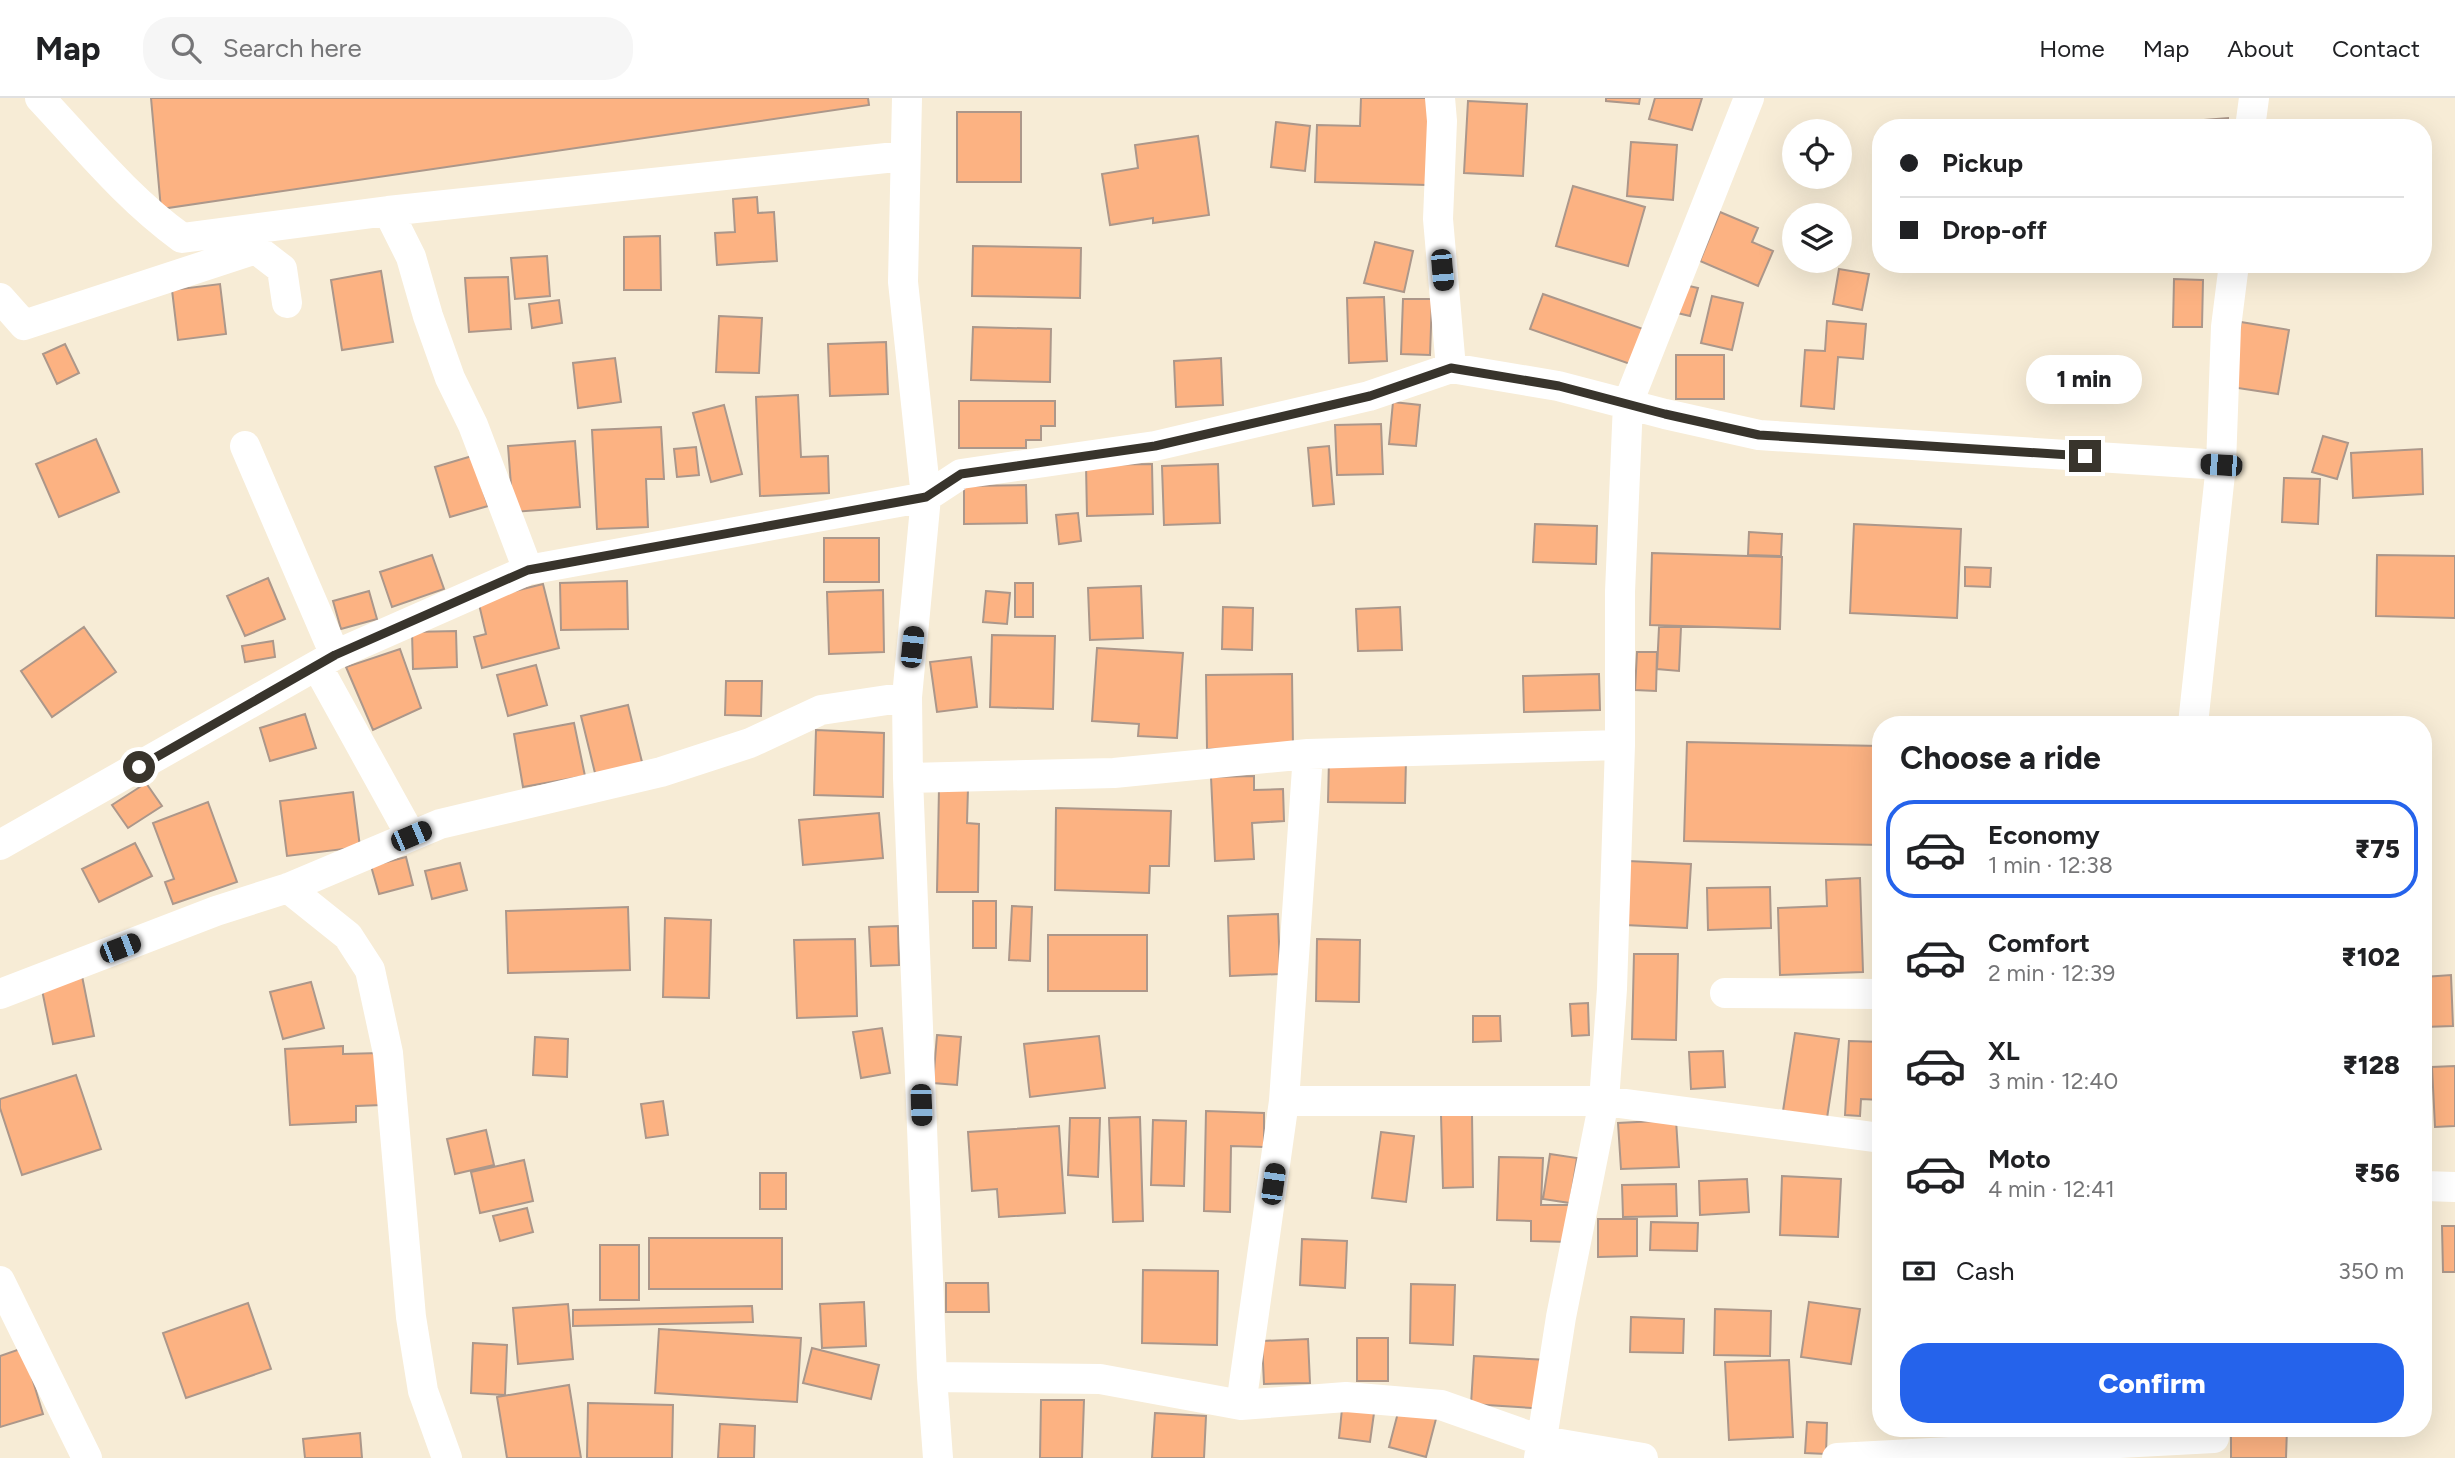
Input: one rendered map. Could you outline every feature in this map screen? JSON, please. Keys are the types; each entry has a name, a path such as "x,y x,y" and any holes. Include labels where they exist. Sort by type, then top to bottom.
{"street":[{"path":"40,98 115,181 150,215 182,238 388,211 905,156"},
{"path":"907,98 903,282 926,497 907,696 908,778 932,1377 938,1458"},
{"path":"1440,98 1442,121 1437,219 1451,368"},
{"path":"1541,1449 1561,1317 1604,1101 1612,989 1620,745 1620,592 1628,403 1749,98"},
{"path":"2251,119 2254,98"},
{"path":"388,211 411,257 450,378 473,425 528,570"},
{"path":"0,298 24,325 256,249 282,269 287,303"},
{"path":"2194,716 2221,465 2226,327 2233,273"},
{"path":"0,845 326,660 528,570 926,497 961,474 1155,446 1370,396 1451,368 1559,386 1759,435 2221,465"},
{"path":"245,446 326,660 411,836"},
{"path":"0,994 216,911 288,888 440,824 661,772 750,743 821,710 907,696"},
{"path":"908,778 1114,773 1308,754 1620,745"},
{"path":"1241,1405 1284,1101 1308,754"},
{"path":"288,888 348,936 370,970 388,1053 411,1317 423,1391 447,1458"},
{"path":"1726,993 1872,994"},
{"path":"1284,1101 1604,1101 1872,1137"},
{"path":"2432,1186 2455,1186"},
{"path":"0,1281 87,1458"},
{"path":"932,1377 1100,1379 1241,1405 1346,1396 1441,1405 1541,1449 1643,1458"},
{"path":"1854,1458 2214,1441"}],"building":[{"path":"151,98 868,98 869,105 161,209"},
{"path":"1361,98 1429,98 1427,185 1315,182 1317,125 1360,126"},
{"path":"1606,98 1640,98 1639,104 1606,101"},
{"path":"1655,98 1702,98 1692,130 1649,119"},
{"path":"1468,101 1527,104 1523,176 1464,173"},
{"path":"957,112 1021,112 1021,182 957,182"},
{"path":"1276,122 1310,126 1305,171 1271,167"},
{"path":"1198,136 1209,215 1153,223 1153,218 1110,225 1102,174 1138,168 1135,145"},
{"path":"1631,142 1677,145 1673,200 1627,196"},
{"path":"1573,186 1645,207 1628,266 1556,246"},
{"path":"757,197 758,213 774,212 777,261 717,265 715,233 735,232 733,199"},
{"path":"1720,212 1758,228 1752,242 1773,251 1758,286 1700,261"},
{"path":"660,236 661,290 624,290 624,237"},
{"path":"1375,242 1413,251 1404,292 1364,283"},
{"path":"973,246 1081,248 1080,298 972,296"},
{"path":"547,256 550,296 515,299 511,258"},
{"path":"381,271 393,342 342,350 331,280"},
{"path":"1852,271 1869,274 1862,310 1833,304 1838,273"},
{"path":"508,277 511,329 469,332 465,278"},
{"path":"2174,279 2203,280 2202,327 2173,327"},
{"path":"220,284 226,334 178,340 172,290"},
{"path":"1680,284 1698,288 1690,316 1673,312"},
{"path":"1543,294 1646,330 1633,365 1530,329"},
{"path":"1712,296 1743,303 1732,350 1701,343"},
{"path":"1384,297 1387,361 1349,363 1347,298"},
{"path":"1403,299 1432,299 1430,355 1401,354"},
{"path":"559,300 562,323 532,328 529,304"},
{"path":"719,316 762,318 759,373 716,372"},
{"path":"1827,321 1866,324 1863,359 1838,357 1834,409 1801,406 1805,350 1825,351"},
{"path":"2241,322 2289,330 2278,394 2231,387"},
{"path":"973,327 1051,329 1050,382 971,380"},
{"path":"886,342 888,394 830,396 828,344"},
{"path":"65,344 79,373 57,384 43,354"},
{"path":"1676,355 1724,355 1724,399 1676,399"},
{"path":"615,358 621,402 578,408 573,363"},
{"path":"1221,358 1223,405 1176,407 1174,361"},
{"path":"798,395 801,457 828,456 829,493 760,496 756,397"},
{"path":"959,401 1055,401 1055,426 1041,426 1041,440 1026,440 1026,448 959,448"},
{"path":"1393,402 1420,405 1416,446 1389,444"},
{"path":"724,405 742,474 711,482 693,413"},
{"path":"1381,424 1383,474 1337,475 1335,425"},
{"path":"661,427 664,479 646,479 648,527 597,529 592,430"},
{"path":"2323,436 2348,443 2337,479 2312,472"},
{"path":"96,439 119,492 59,517 36,464"},
{"path":"575,441 580,507 513,512 508,446"},
{"path":"1329,446 1334,504 1313,506 1308,448"},
{"path":"696,447 699,475 677,477 674,449"},
{"path":"2422,449 2423,494 2353,498 2351,453"},
{"path":"472,456 488,506 450,517 435,467"},
{"path":"1152,464 1153,514 1087,516 1086,465"},
{"path":"1218,464 1220,523 1164,525 1162,466"},
{"path":"2284,478 2320,479 2318,524 2282,522"},
{"path":"1026,485 1027,523 964,524 964,486"},
{"path":"1078,513 1081,541 1059,544 1056,515"},
{"path":"1535,524 1597,526 1596,564 1533,562"},
{"path":"1854,524 1961,529 1957,618 1850,613"},
{"path":"1749,532 1782,534 1781,556 1748,555"},
{"path":"824,538 879,538 879,582 824,582"},
{"path":"1652,553 1782,557 1780,629 1650,625"},
{"path":"432,555 444,589 392,607 380,572"},
{"path":"2377,555 2455,556 2455,618 2376,616"},
{"path":"1965,567 1991,568 1990,587 1965,586"},
{"path":"268,578 285,619 245,636 227,596"},
{"path":"627,581 628,629 561,630 560,583"},
{"path":"1015,583 1033,583 1033,617 1015,617"},
{"path":"543,584 559,648 482,668 474,637 486,634 478,600"},
{"path":"1141,586 1143,638 1090,640 1088,588"},
{"path":"883,590 884,652 829,654 827,592"},
{"path":"369,591 377,619 341,629 333,601"},
{"path":"986,591 1010,593 1007,624 983,622"},
{"path":"1223,607 1253,608 1252,650 1222,649"},
{"path":"1400,607 1402,650 1358,651 1356,609"},
{"path":"84,627 116,672 52,717 21,671"},
{"path":"1659,627 1681,627 1679,671 1657,669"},
{"path":"456,631 457,667 413,669 412,632"},
{"path":"992,635 1055,636 1053,709 990,707"},
{"path":"273,641 275,657 245,662 242,646"},
{"path":"1097,648 1183,653 1177,738 1138,736 1139,724 1092,721"},
{"path":"400,649 421,708 373,730 346,667"},
{"path":"1637,652 1657,652 1656,691 1635,690"},
{"path":"971,657 977,707 937,712 930,662"},
{"path":"536,665 547,705 508,716 497,675"},
{"path":"1292,674 1293,748 1207,749 1206,675"},
{"path":"1599,674 1600,710 1524,712 1523,676"},
{"path":"726,681 762,681 761,716 725,715"},
{"path":"628,705 643,766 596,777 581,716"},
{"path":"305,714 316,748 270,761 260,728"},
{"path":"574,723 585,776 523,787 514,734"},
{"path":"816,730 884,733 883,797 814,795"},
{"path":"1687,742 1872,746 1872,845 1684,841"},
{"path":"1329,759 1406,759 1405,803 1328,802"},
{"path":"1254,776 1254,790 1283,789 1284,821 1252,823 1254,859 1215,861 1211,777"},
{"path":"146,783 162,806 128,828 112,805"},
{"path":"939,788 968,788 967,823 979,824 978,892 937,892"},
{"path":"353,792 360,847 287,856 280,801"},
{"path":"208,802 237,882 173,904 165,882 174,879 153,823"},
{"path":"1056,808 1171,811 1169,866 1150,866 1149,893 1055,890"},
{"path":"879,813 883,858 803,865 799,820"},
{"path":"135,843 152,876 99,902 82,869"},
{"path":"406,857 413,885 379,894 371,866"},
{"path":"1628,861 1691,864 1687,928 1625,925"},
{"path":"460,863 467,890 432,899 425,871"},
{"path":"1860,878 1863,972 1780,975 1778,908 1827,906 1826,880"},
{"path":"1770,887 1771,928 1708,930 1707,888"},
{"path":"973,901 996,901 996,948 973,948"},
{"path":"1012,906 1032,907 1030,961 1009,960"},
{"path":"628,907 630,970 508,973 506,911"},
{"path":"1278,914 1280,974 1230,976 1228,916"},
{"path":"665,918 711,920 709,998 663,997"},
{"path":"898,926 899,965 871,966 869,927"},
{"path":"1048,935 1147,935 1147,991 1048,991"},
{"path":"855,939 857,1016 797,1018 794,940"},
{"path":"1317,939 1360,940 1359,1002 1316,1001"},
{"path":"1634,954 1678,954 1676,1040 1632,1039"},
{"path":"81,971 94,1036 53,1044 40,980"},
{"path":"2451,975 2453,1026 2432,1027 2432,976"},
{"path":"311,982 324,1028 283,1039 270,992"},
{"path":"1588,1003 1589,1035 1572,1036 1570,1004"},
{"path":"1473,1016 1500,1016 1501,1041 1473,1042"},
{"path":"882,1028 890,1073 861,1078 853,1032"},
{"path":"1795,1033 1839,1039 1827,1118 1783,1111"},
{"path":"937,1035 961,1037 957,1085 933,1083"},
{"path":"1099,1036 1105,1088 1030,1097 1024,1044"},
{"path":"535,1037 568,1039 567,1077 533,1075"},
{"path":"1849,1041 1872,1042 1872,1100 1861,1099 1860,1116 1845,1115"},
{"path":"343,1046 343,1054 379,1053 382,1105 356,1106 356,1122 290,1125 285,1049"},
{"path":"1723,1051 1725,1087 1691,1089 1689,1052"},
{"path":"2455,1066 2455,1126 2435,1127 2432,1067"},
{"path":"76,1075 101,1149 22,1175 0,1108 0,1099"},
{"path":"663,1101 668,1135 646,1138 641,1104"},
{"path":"1206,1111 1264,1113 1264,1147 1231,1146 1230,1212 1204,1211"},
{"path":"1472,1114 1473,1187 1443,1188 1441,1115"},
{"path":"1140,1117 1143,1221 1113,1222 1109,1118"},
{"path":"1070,1118 1100,1118 1098,1177 1068,1175"},
{"path":"1153,1120 1186,1121 1184,1186 1151,1185"},
{"path":"1676,1120 1679,1167 1621,1169 1618,1123"},
{"path":"1059,1126 1065,1213 999,1217 997,1189 972,1191 968,1132"},
{"path":"486,1130 494,1165 455,1174 447,1139"},
{"path":"1381,1132 1414,1136 1406,1202 1372,1198"},
{"path":"1550,1154 1577,1158 1570,1203 1543,1199"},
{"path":"1499,1157 1543,1158 1541,1205 1569,1205 1569,1242 1531,1241 1531,1221 1497,1220"},
{"path":"524,1160 533,1201 480,1213 471,1172"},
{"path":"760,1173 786,1173 786,1209 760,1209"},
{"path":"1782,1176 1841,1179 1838,1237 1780,1235"},
{"path":"1747,1179 1749,1212 1700,1215 1699,1181"},
{"path":"1676,1184 1677,1216 1623,1217 1622,1185"},
{"path":"527,1208 533,1232 500,1241 493,1216"},
{"path":"1598,1219 1637,1219 1637,1256 1598,1257"},
{"path":"1651,1222 1698,1223 1697,1251 1650,1250"},
{"path":"2442,1226 2455,1226 2455,1272 2443,1272"},
{"path":"649,1238 782,1238 782,1289 649,1289"},
{"path":"1302,1239 1347,1241 1345,1288 1300,1285"},
{"path":"600,1245 639,1245 639,1300 600,1300"},
{"path":"1143,1270 1218,1271 1217,1345 1142,1343"},
{"path":"946,1283 988,1283 989,1312 946,1312"},
{"path":"1411,1284 1455,1285 1453,1345 1410,1343"},
{"path":"864,1302 866,1346 822,1348 820,1304"},
{"path":"1809,1302 1860,1309 1851,1364 1801,1357"},
{"path":"248,1303 271,1369 186,1398 163,1333"},
{"path":"568,1304 573,1359 518,1364 513,1308"},
{"path":"752,1306 753,1322 573,1326 573,1310"},
{"path":"1715,1309 1771,1311 1770,1356 1714,1355"},
{"path":"1631,1317 1684,1319 1683,1353 1630,1352"},
{"path":"659,1329 801,1338 797,1402 655,1393"},
{"path":"1357,1338 1388,1338 1388,1381 1357,1381"},
{"path":"1308,1339 1310,1383 1264,1384 1262,1341"},
{"path":"473,1343 507,1345 505,1395 471,1393"},
{"path":"23,1348 43,1414 0,1427 0,1356"},
{"path":"812,1348 879,1365 871,1399 803,1383"},
{"path":"1474,1356 1550,1360 1547,1409 1471,1404"},
{"path":"1789,1360 1793,1437 1729,1440 1725,1362"},
{"path":"569,1385 581,1458 507,1458 497,1397"},
{"path":"1041,1400 1084,1400 1082,1458 1040,1458"},
{"path":"588,1403 673,1405 672,1458 587,1458"},
{"path":"1400,1405 1437,1415 1426,1457 1389,1447"},
{"path":"1342,1409 1374,1413 1370,1442 1339,1438"},
{"path":"1155,1413 1206,1416 1204,1458 1152,1458"},
{"path":"1807,1422 1827,1423 1826,1454 1805,1453"},
{"path":"720,1424 755,1426 754,1458 718,1458"},
{"path":"360,1433 362,1458 305,1458 303,1439"},
{"path":"2231,1437 2287,1437 2286,1458 2231,1458"}],"route":[{"path":"139,767 335,655 528,570 926,497 961,474 1155,446 1370,396 1451,368 1559,386 1759,435 2085,456"}]}
